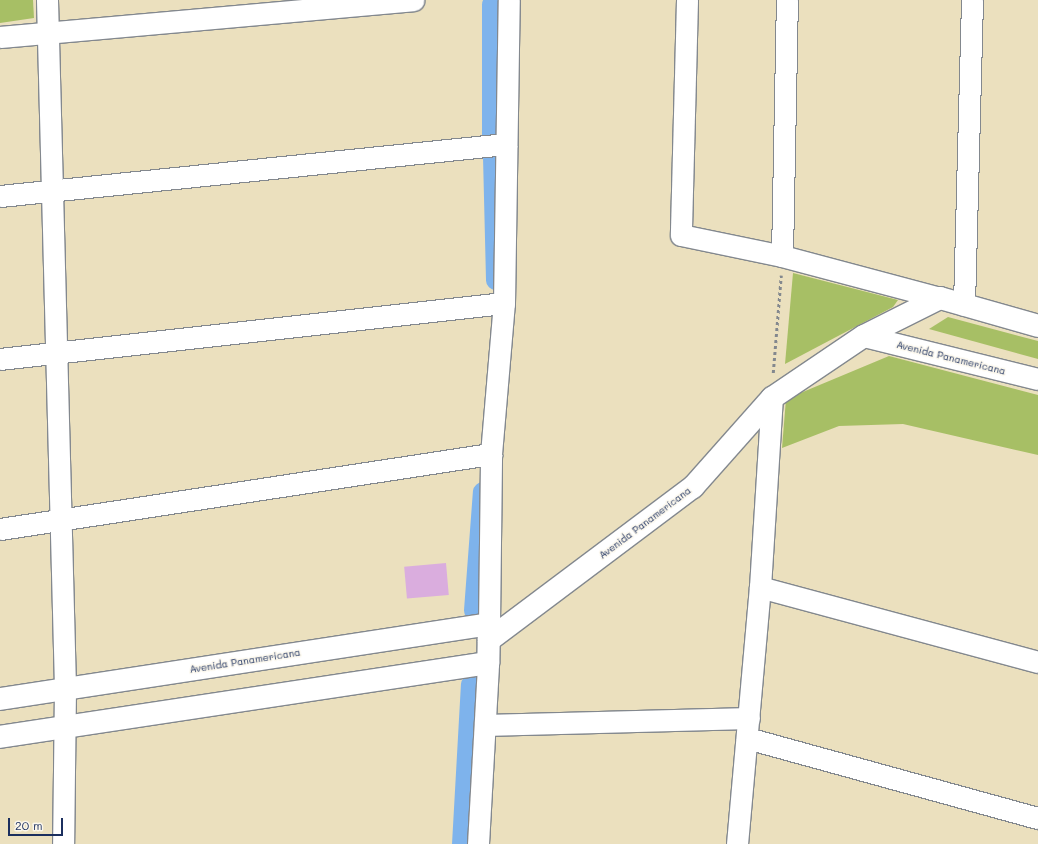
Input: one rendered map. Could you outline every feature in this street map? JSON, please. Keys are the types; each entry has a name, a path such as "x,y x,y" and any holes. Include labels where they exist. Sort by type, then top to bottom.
{"main road":[{"path":"940,298 1038,326"},
{"name":"Avenida Panamericana","path":"0,699 489,632 693,487 772,398 864,336 940,298"},
{"path":"0,737 488,662 489,632"}],"street":[{"path":"47,0 54,191 56,354 65,689 63,844"},
{"path":"0,37 49,30 413,0"},
{"path":"489,632 491,454 504,303 509,0"},
{"path":"687,0 681,235 782,256 940,298"},
{"path":"782,256 787,0"},
{"path":"964,305 972,0"},
{"path":"0,196 506,144"},
{"path":"0,359 56,354 504,303"},
{"name":"Avenida Panamericana","path":"864,336 1038,379"},
{"path":"737,844 760,587 772,398"},
{"path":"0,529 491,454"},
{"path":"760,587 1038,662"},
{"path":"478,844 488,662"},
{"path":"485,725 748,728 1038,818"}],"path":[{"path":"772,398 782,256"}],"green space":[{"path":"0,0 33,0 34,18 0,23"},
{"path":"793,273 898,300 893,307 785,364"},
{"path":"948,317 1038,341 1038,359 929,329"},
{"path":"889,356 1038,395 1038,455 903,424 839,426 782,448 786,399"}],"building":[{"path":"446,563 449,595 407,599 404,567"}],"waterway":[{"path":"491,4 491,136"},
{"path":"492,156 495,280"},
{"path":"473,610 482,491"},
{"path":"461,844 470,684"}]}
